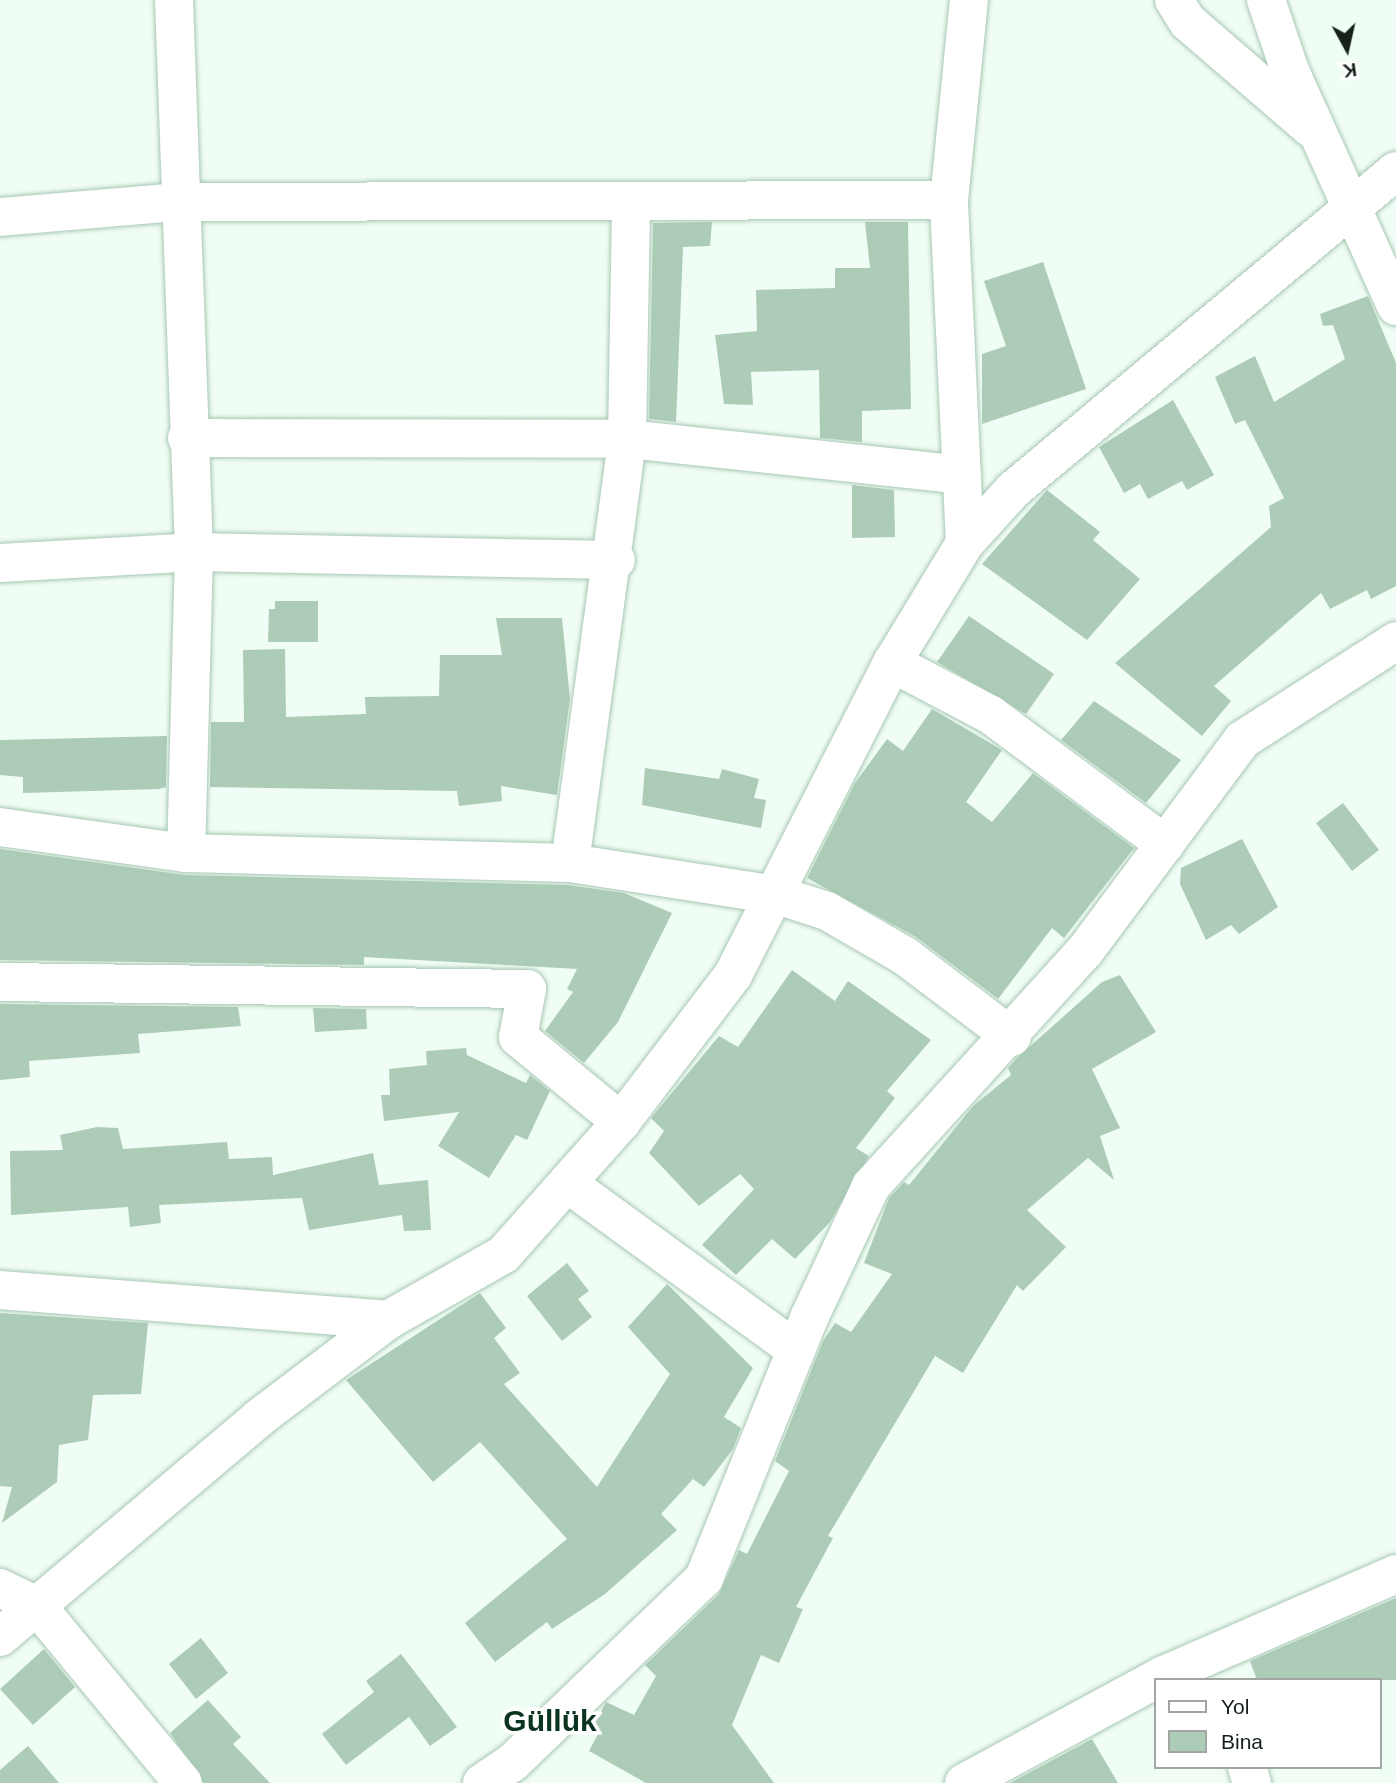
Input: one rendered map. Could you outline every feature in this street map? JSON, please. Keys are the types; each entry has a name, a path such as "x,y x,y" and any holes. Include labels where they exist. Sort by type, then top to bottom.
{"street":[{"path":"174,0 178,202 194,552 186,853"},
{"path":"965,543 949,200 969,0"},
{"path":"1174,0 1188,22 1318,134"},
{"path":"1266,0 1318,134 1396,306"},
{"path":"0,1637 259,1419 388,1320 504,1254 621,1122 733,975 777,895 892,663 965,543 1013,490 1396,171"},
{"path":"0,217 178,202 631,203 949,200"},
{"path":"570,863 615,560 627,439 631,203"},
{"path":"187,438 627,439 962,475"},
{"path":"0,563 194,552 615,560"},
{"path":"507,1776 704,1578 796,1350 871,1186 1012,1037 1165,844 1242,740 1396,642"},
{"path":"892,663 991,715 1165,844"},
{"path":"0,827 186,853 570,863 777,895 827,911 905,956 1012,1037"},
{"path":"0,982 527,989 519,1037 621,1122"},
{"path":"567,1183 796,1350"},
{"path":"0,1290 388,1320"},
{"path":"1191,1678 1396,1574"},
{"path":"0,1588 37,1606 183,1783"},
{"path":"964,1783 1154,1695"}],"building":[{"path":"712,222 710,246 683,247 676,422 649,419 653,223"},
{"path":"865,222 908,222 911,409 862,411 862,442 820,438 819,370 751,372 753,405 724,404 715,335 757,331 756,290 835,288 835,268 870,268"},
{"path":"1043,262 1086,389 982,424 982,354 1006,346 984,281"},
{"path":"1368,296 1396,363 1396,586 1371,599 1367,590 1330,609 1321,593 1214,686 1231,701 1202,736 1115,663 1271,527 1269,506 1284,498 1245,420 1235,424 1215,377 1255,356 1274,402 1345,359 1333,325 1323,326 1320,314"},
{"path":"1173,400 1214,475 1187,490 1182,481 1148,499 1140,484 1124,493 1099,447"},
{"path":"852,485 894,490 895,537 852,538"},
{"path":"1047,490 1100,532 1093,540 1140,579 1087,640 982,564"},
{"path":"275,601 318,601 318,642 268,642 269,609 275,609"},
{"path":"969,616 1054,674 1026,714 937,662"},
{"path":"496,618 562,618 570,699 557,795 501,786 502,801 459,806 457,791 210,787 211,722 244,722 243,650 285,649 286,717 366,714 365,697 439,696 440,655 502,655"},
{"path":"1094,701 1181,760 1146,803 1061,740"},
{"path":"932,709 1002,750 966,802 992,822 1033,773 1134,848 1064,938 1052,928 998,999 916,937 807,878 855,783 887,739 903,751"},
{"path":"167,736 166,787 159,789 23,793 23,777 0,775 0,740"},
{"path":"645,768 719,779 722,769 759,779 754,798 766,800 761,828 642,805"},
{"path":"1343,803 1379,850 1352,871 1316,823"},
{"path":"1242,839 1278,907 1239,934 1231,925 1206,940 1180,884 1181,868"},
{"path":"0,849 185,875 568,885 624,893 672,913 618,1022 584,1063 545,1031 573,992 567,989 577,969 364,957 364,965 0,960"},
{"path":"792,970 835,1001 848,981 931,1040 887,1091 895,1098 856,1148 869,1156 830,1222 795,1259 772,1239 736,1275 702,1245 754,1189 740,1174 699,1206 649,1153 664,1131 651,1118 719,1036 738,1047"},
{"path":"1120,975 1156,1032 1092,1069 1120,1128 1100,1136 1114,1180 1088,1158 1027,1210 1066,1247 1023,1291 1017,1285 963,1373 935,1356 828,1536 833,1538 796,1607 803,1609 779,1663 761,1655 732,1725 774,1783 646,1783 589,1751 598,1734 591,1730 606,1702 634,1715 656,1676 645,1665 719,1594 739,1550 747,1554 789,1471 775,1461 823,1341 835,1323 851,1332 892,1274 864,1263 889,1198 904,1182 909,1185 973,1106 1011,1075 1008,1068 1017,1058 1102,982"},
{"path":"0,1004 238,1007 241,1026 138,1034 140,1053 29,1061 30,1077 0,1080"},
{"path":"313,1008 366,1009 367,1029 315,1032"},
{"path":"466,1048 467,1055 526,1083 530,1075 550,1091 527,1140 516,1135 489,1178 438,1146 459,1112 384,1121 381,1095 390,1095 389,1069 427,1065 426,1051"},
{"path":"97,1127 118,1128 123,1149 227,1142 229,1159 272,1157 273,1175 373,1153 379,1185 428,1180 431,1230 404,1231 402,1215 309,1230 302,1198 159,1205 161,1223 130,1227 128,1207 11,1215 10,1151 63,1150 60,1135"},
{"path":"567,1263 589,1291 578,1299 592,1317 562,1341 527,1296"},
{"path":"667,1284 753,1368 724,1417 741,1428 733,1449 704,1487 693,1479 661,1514 677,1530 605,1594 552,1629 547,1622 495,1662 465,1623 567,1539 480,1442 433,1482 346,1380 480,1293 506,1328 494,1338 520,1373 504,1384 597,1487 670,1374 628,1327"},
{"path":"0,1313 148,1323 141,1394 93,1395 88,1440 59,1445 57,1482 2,1523 12,1487 0,1486"},
{"path":"1396,1598 1396,1680 1256,1678 1250,1661"},
{"path":"201,1638 228,1673 196,1699 169,1664"},
{"path":"44,1649 75,1687 33,1725 0,1689"},
{"path":"401,1654 457,1727 430,1746 409,1717 346,1765 322,1734 374,1692 366,1681"},
{"path":"208,1700 241,1737 233,1744 270,1783 204,1783 170,1733"},
{"path":"1092,1739 1118,1783 1010,1783"},
{"path":"28,1746 59,1783 0,1783 0,1770"}],"district":[{"name":"Güllük","path":"550,1721"}]}
